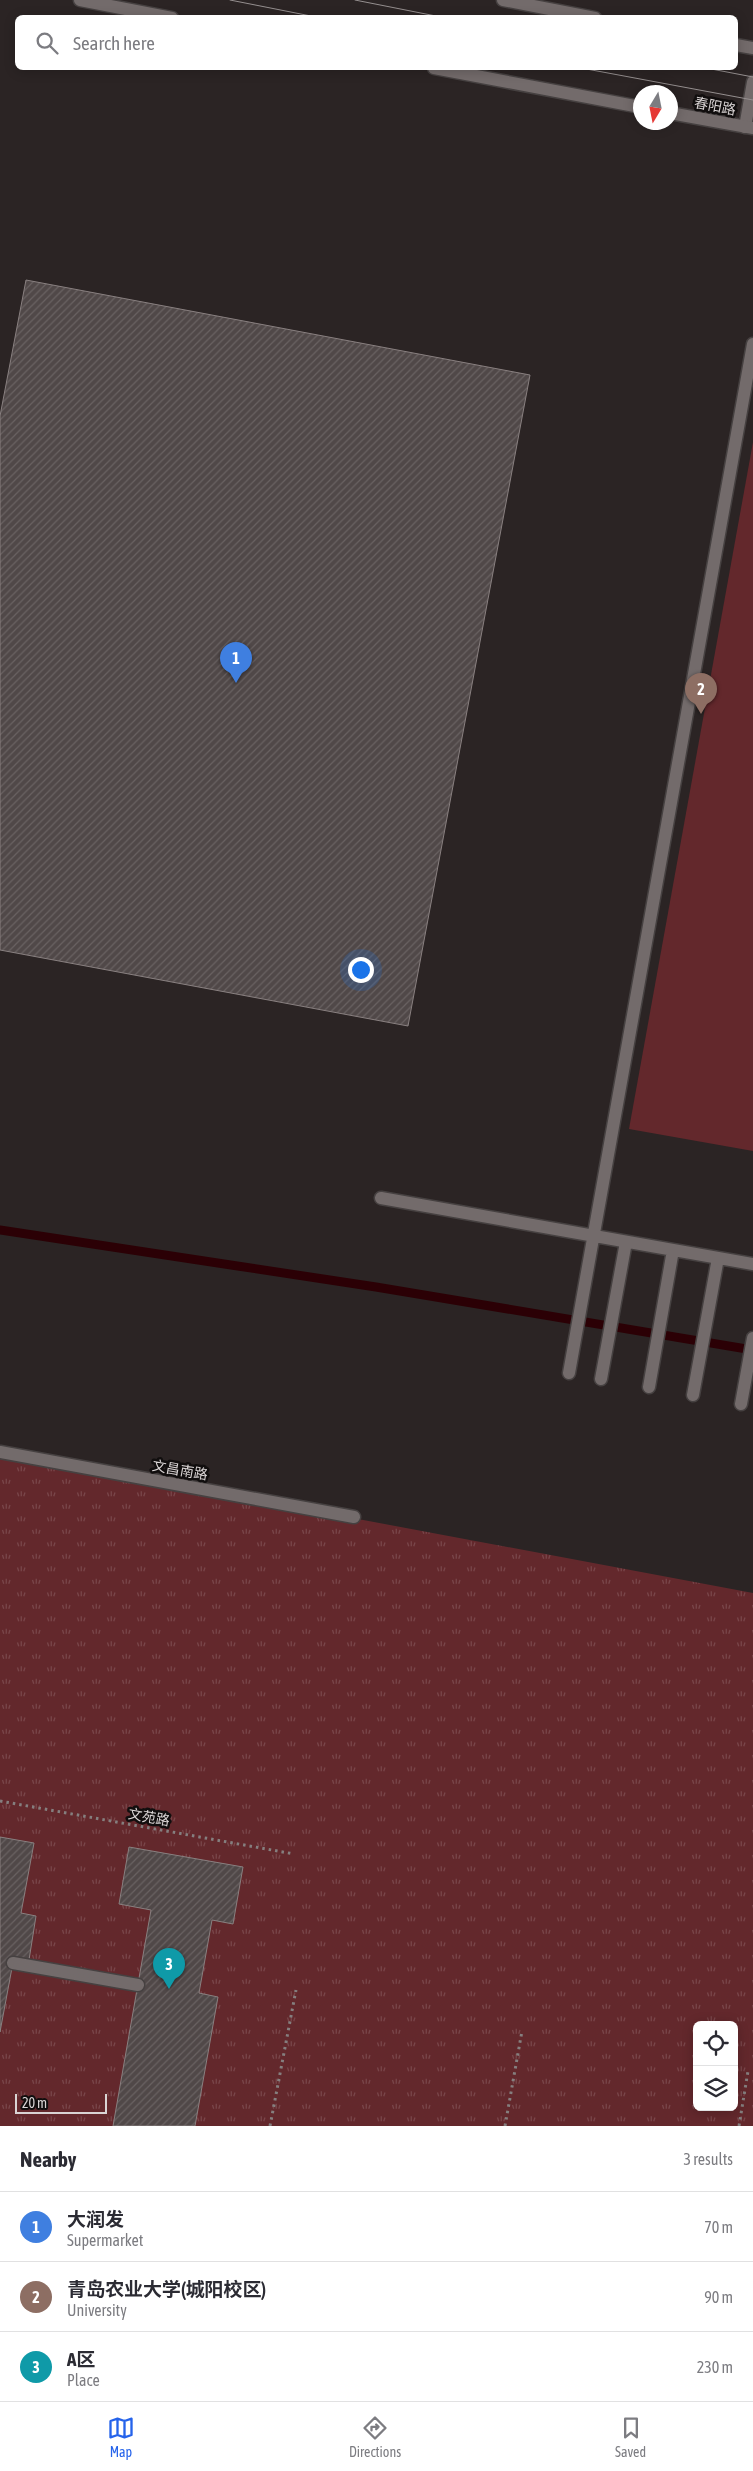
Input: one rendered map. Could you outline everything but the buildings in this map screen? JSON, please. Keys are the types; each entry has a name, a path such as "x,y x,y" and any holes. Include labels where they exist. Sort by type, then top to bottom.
{"street":[{"path":"80,0 157,15"},
{"path":"503,0 579,15"},
{"path":"738,44 753,48"},
{"path":"445,70 633,106"},
{"path":"749,128 753,82"},
{"name":"春阳路","path":"678,115 749,128"},
{"path":"569,1373 752,361 753,344"},
{"path":"381,1198 753,1264"},
{"path":"602,1379 626,1242"},
{"path":"649,1387 673,1250"},
{"path":"693,1395 718,1258"},
{"path":"741,1404 753,1338"},
{"name":"文昌南路","path":"0,1452 354,1517"},
{"path":"12,1963 138,1985"}],"path":[{"name":"文苑路","path":"0,1801 294,1854"},
{"path":"270,2126 296,1990"},
{"path":"505,2126 522,2031"},
{"path":"739,2126 748,2072"}],"green space":[{"path":"753,442 753,1151 629,1129"},
{"path":"0,1452 753,1593 753,2126 0,2126"}],"waterway":[{"path":"0,1230 376,1287 753,1350"}],"tram line":[{"path":"230,0 306,15"},
{"path":"355,0 431,15"},
{"path":"592,70 753,100"},
{"path":"716,70 753,77"}],"place":[{"name":"大润发","path":"236,683"},
{"name":"青岛农业大学(城阳校区)","path":"701,714"},
{"name":"A区","path":"169,1989"}]}
